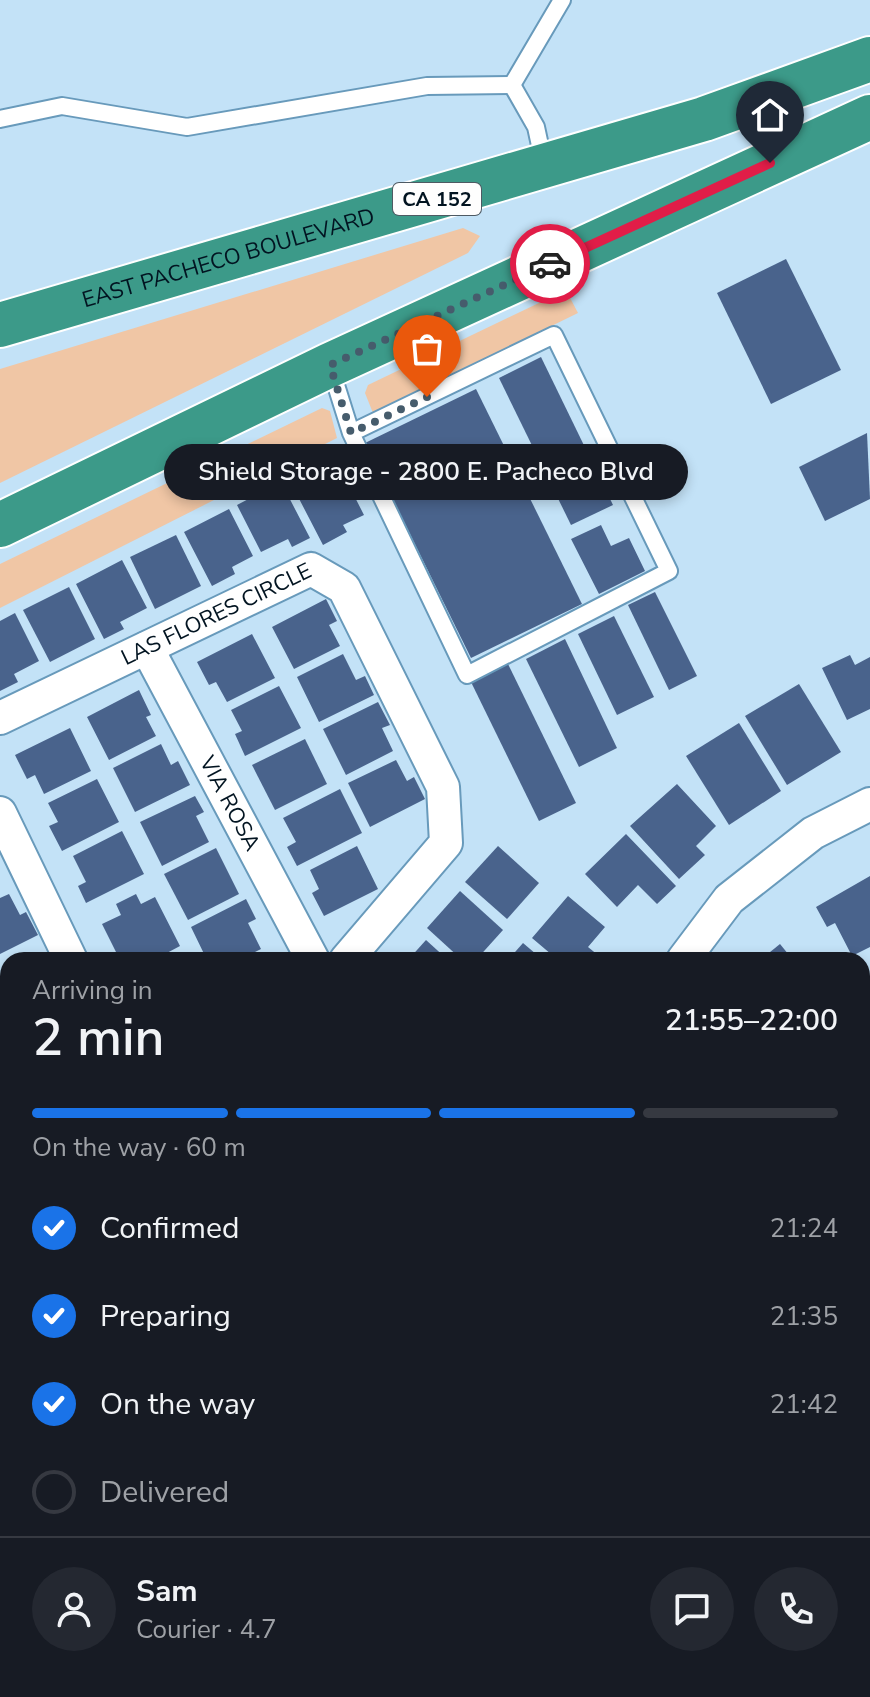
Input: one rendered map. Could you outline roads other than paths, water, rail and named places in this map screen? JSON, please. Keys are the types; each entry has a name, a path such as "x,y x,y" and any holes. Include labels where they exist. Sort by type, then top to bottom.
{"highway":[{"name":"EAST PACHECO BOULEVARD","path":"0,325 704,119 870,59"},
{"path":"0,525 330,365 870,117"}],"street":[{"name":"LAS FLORES CIRCLE","path":"0,718 311,569 344,588 443,787 446,843 353,952"},
{"name":"VIA ROSA","path":"147,648 309,952"},
{"path":"689,952 729,899 813,833 870,804"},
{"path":"0,813 67,952"}],"lane":[{"path":"512,85 562,0"},
{"path":"0,119 62,106 187,127 427,86 512,85"},
{"path":"512,85 536,127 545,167"},
{"path":"330,365 351,433 467,675 669,571 554,335 351,433"}],"place":[{"name":"Shield Storage - 2800 E. Pacheco Blvd","path":"427,397"}]}
